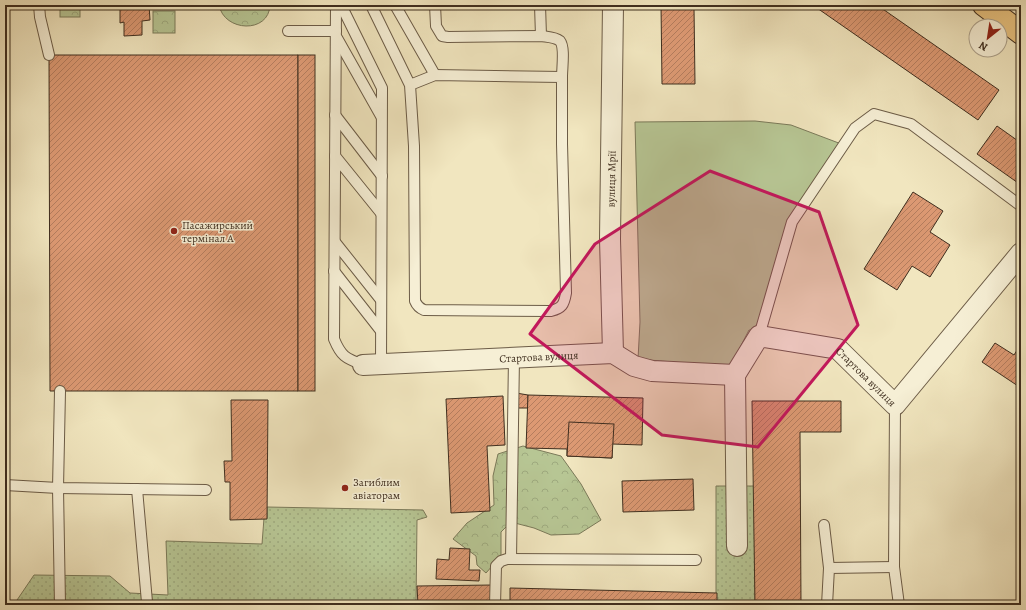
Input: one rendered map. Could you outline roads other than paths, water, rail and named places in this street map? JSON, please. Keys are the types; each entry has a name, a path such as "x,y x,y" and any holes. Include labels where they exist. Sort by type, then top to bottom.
{"main road":[{"path":"984,5 1021,33"}],"street":[{"name":"вулиця Мрії","path":"613,5 610,239 613,353"},
{"name":"Стартова вулиця","path":"759,336 838,349 895,405 1021,253"},
{"path":"737,546 734,374 759,336"},
{"name":"Стартова вулиця","path":"372,365 613,353"},
{"path":"613,353 634,366 652,371 734,374"}],"lane":[{"path":"39,5 40,17 49,55"},
{"path":"336,5 334,339 340,352 350,360 372,365 381,331 382,88 341,5"},
{"path":"371,5 410,85 414,146 414,261 416,305 424,310 550,311 558,309 564,303 566,293 562,144 563,47 560,41 554,38 541,36 442,36 436,26 436,5"},
{"path":"395,5 435,75"},
{"path":"540,5 541,36"},
{"path":"288,31 336,34"},
{"path":"336,34 382,118"},
{"path":"410,85 435,75 562,77"},
{"path":"759,336 792,222 855,128 874,114 911,124 1021,206"},
{"path":"336,115 382,176"},
{"path":"335,156 381,213"},
{"path":"335,242 381,300"},
{"path":"334,270 381,331"},
{"path":"511,558 514,357"},
{"path":"60,391 58,488 60,605"},
{"path":"895,405 894,567 899,605"},
{"path":"5,485 58,488 206,490"},
{"path":"137,489 146,602 148,605"},
{"path":"824,525 829,568 827,605"},
{"path":"495,605 496,566 501,561 511,558 696,560"},
{"path":"829,568 894,567"}],"place":[{"name":"Пасажирський термінал A","path":"174,231"},
{"name":"Загиблим авіаторам","path":"345,488"}]}
